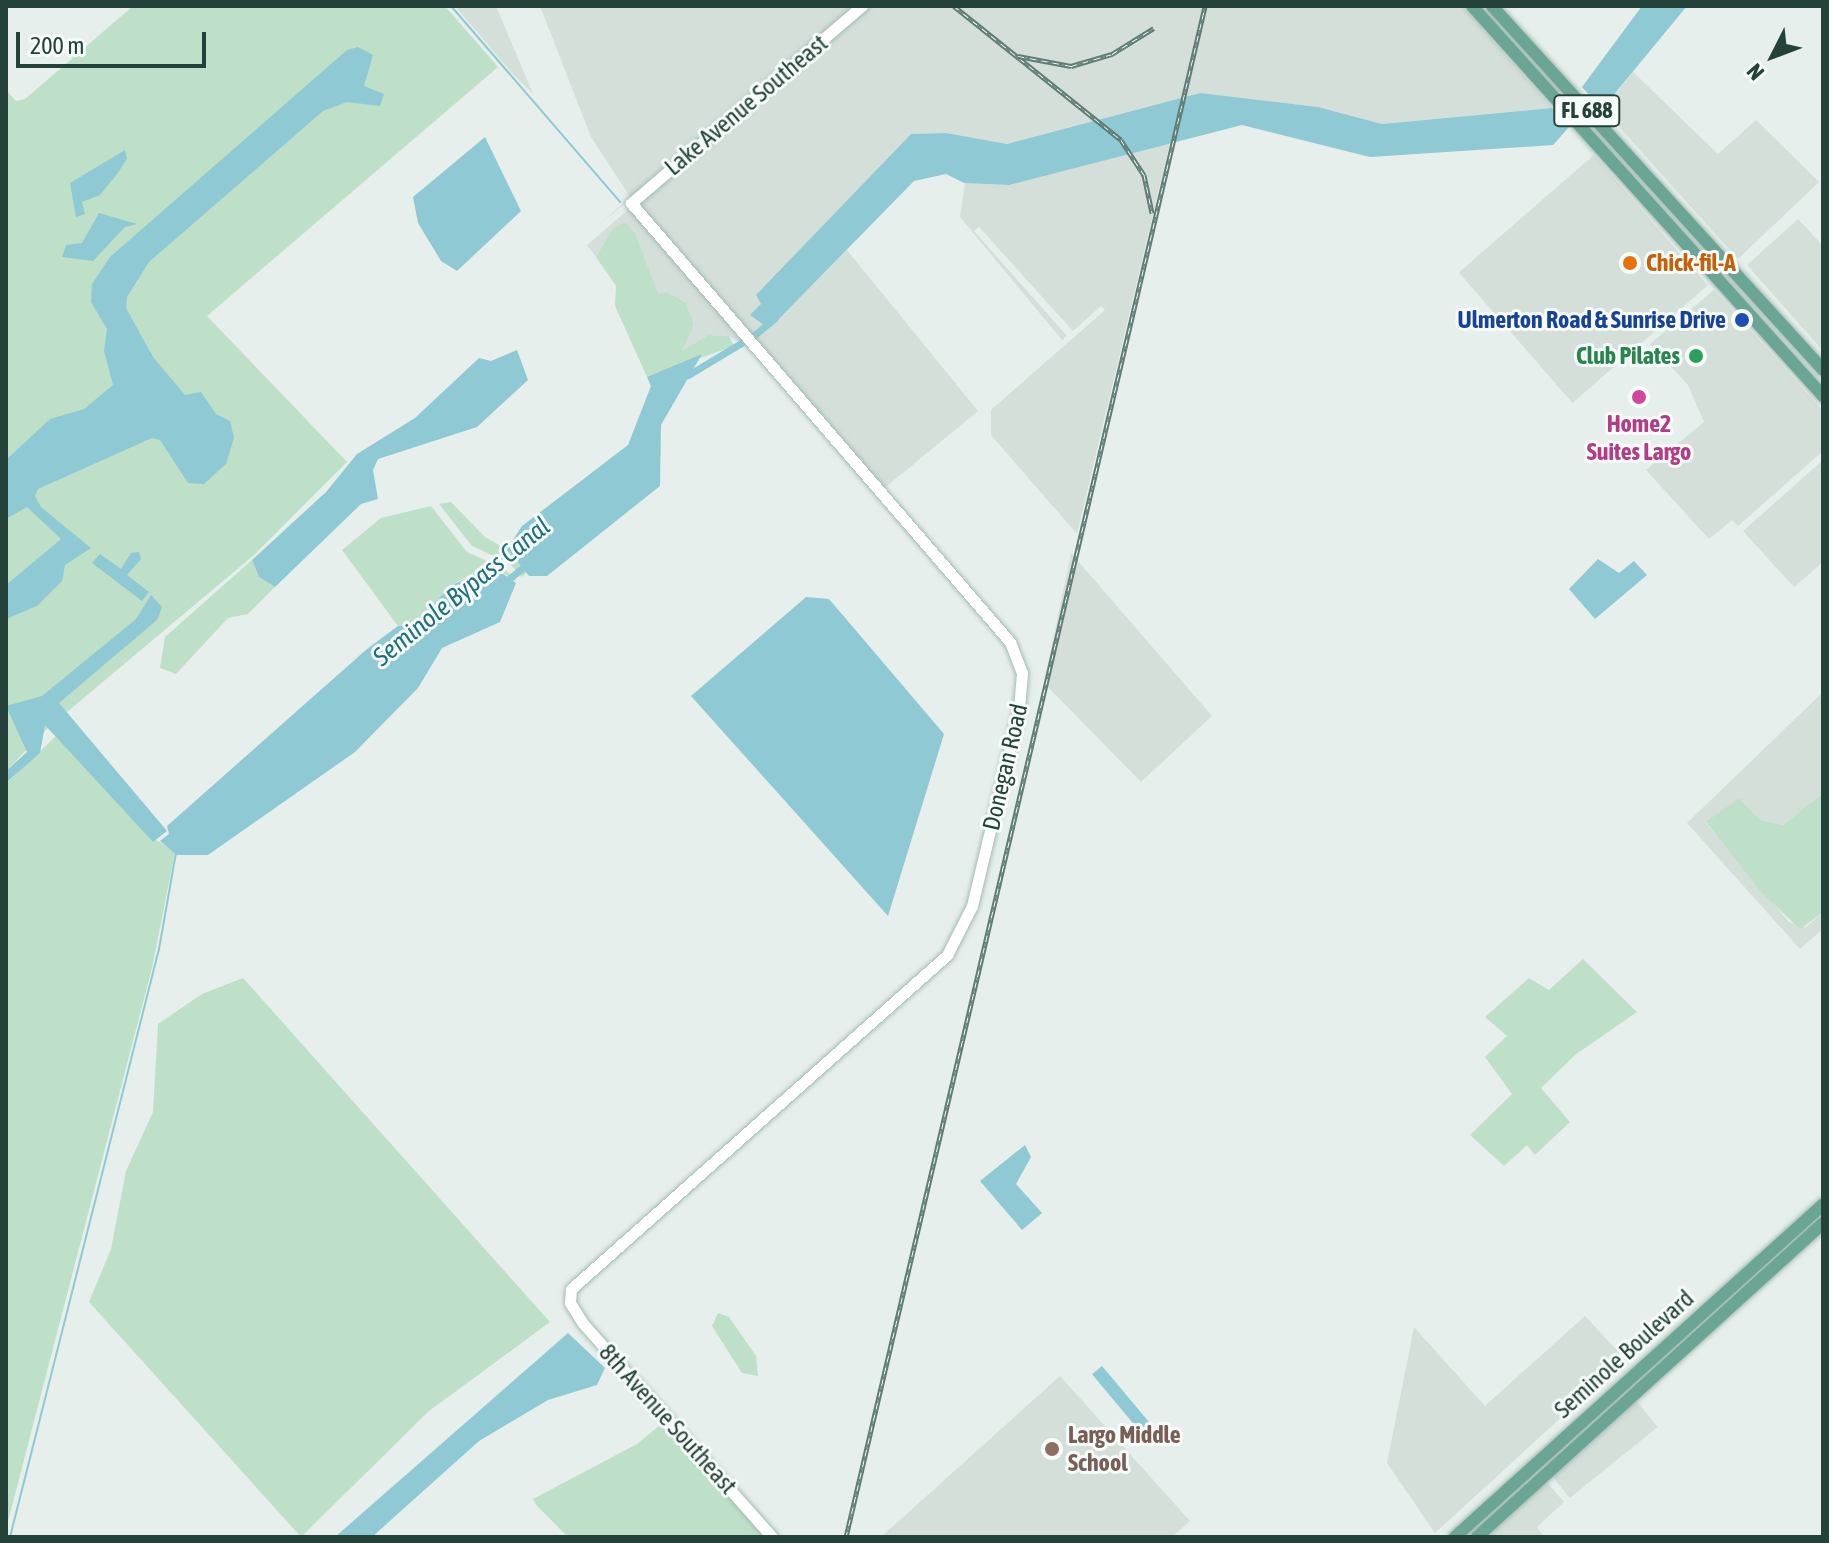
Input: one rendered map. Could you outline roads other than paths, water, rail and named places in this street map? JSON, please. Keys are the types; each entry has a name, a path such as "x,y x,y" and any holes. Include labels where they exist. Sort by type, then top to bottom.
{"main road":[{"name":"FL 688","path":"1472,6 1823,396"},
{"name":"FL 688","path":"1492,6 1823,370"},
{"name":"Seminole Boulevard","path":"1455,1537 1823,1204"},
{"name":"Seminole Boulevard","path":"1477,1537 1823,1223"}],"street":[{"name":"Lake Avenue Southeast","path":"631,203 862,6"},
{"name":"Donegan Road","path":"569,1297 578,1280 947,955 972,906 1022,691 1022,673 1010,642 631,203"},
{"name":"8th Avenue Southeast","path":"569,1297 582,1322 772,1537"}],"water":[{"path":"1642,6 1687,6 1602,109 1582,87"},
{"path":"358,47 373,55 364,86 384,94 380,106 347,102 323,111 149,262 127,297 126,308 153,357 185,395 201,392 216,414 230,421 234,438 226,464 204,484 188,483 160,440 152,438 38,489 35,496 41,507 91,548 65,565 62,581 37,606 6,619 6,585 61,539 27,507 6,519 6,460 50,419 84,409 113,385 104,351 107,329 91,302 92,284 110,257 347,50"},
{"path":"1200,93 1318,107 1382,124 1552,108 1569,127 1553,145 1370,157 1242,125 1009,185 964,183 946,174 914,181 776,322 764,325 750,315 761,304 756,295 911,134 946,133 1007,144"},
{"path":"485,137 521,211 457,271 441,261 418,223 413,197"},
{"path":"125,150 127,159 117,174 100,195 82,202 85,214 76,217 70,183"},
{"path":"99,213 137,224 125,227 93,261 62,257 66,245 82,243"},
{"path":"517,350 528,380 477,427 378,459 373,470 378,499 361,504 275,587 259,577 252,560 326,492 357,454 415,418 479,358 491,361"},
{"path":"702,354 661,425 660,486 547,576 529,576 507,549 522,526 628,445 651,386 647,377"},
{"path":"139,552 141,559 127,575 149,592 142,601 92,563 100,554 121,569 131,553"},
{"path":"1598,559 1619,573 1634,561 1647,575 1595,619 1569,589"},
{"path":"490,565 516,583 500,622 442,648 418,688 355,752 208,855 177,855 160,841 169,834 167,826 367,649 398,626 414,625 451,586"},
{"path":"151,595 162,607 157,620 59,703 167,831 153,842 45,725 40,753 6,783 6,771 27,752 6,706 42,696 136,619"},
{"path":"806,597 829,599 944,734 888,916 691,696"},
{"path":"1025,1145 1031,1157 1016,1184 1042,1213 1022,1230 980,1181"},
{"path":"568,1333 605,1368 597,1385 548,1400 479,1441 372,1537 335,1537"},
{"path":"1102,1366 1161,1436 1151,1445 1092,1374"}],"waterway":[{"path":"451,6 620,202"},
{"name":"Seminole Bypass Canal","path":"752,337 775,318"},
{"name":"Seminole Bypass Canal","path":"688,375 743,342"},
{"name":"Seminole Bypass Canal","path":"505,582 526,565"},
{"path":"10,1537 159,949 176,853"}],"railway":[{"path":"954,6 1121,140 1144,175 1152,213"},
{"path":"846,1537 1205,6"},
{"path":"1018,56 1071,66 1112,54 1154,28"}],"place":[{"name":"Chick-fil-A","path":"1630,263"},
{"name":"Ulmerton Road & Sunrise Drive","path":"1742,320"},
{"name":"Club Pilates","path":"1696,356"},
{"name":"Home2 Suites Largo","path":"1639,397"},
{"name":"Largo Middle School","path":"1052,1449"}]}
